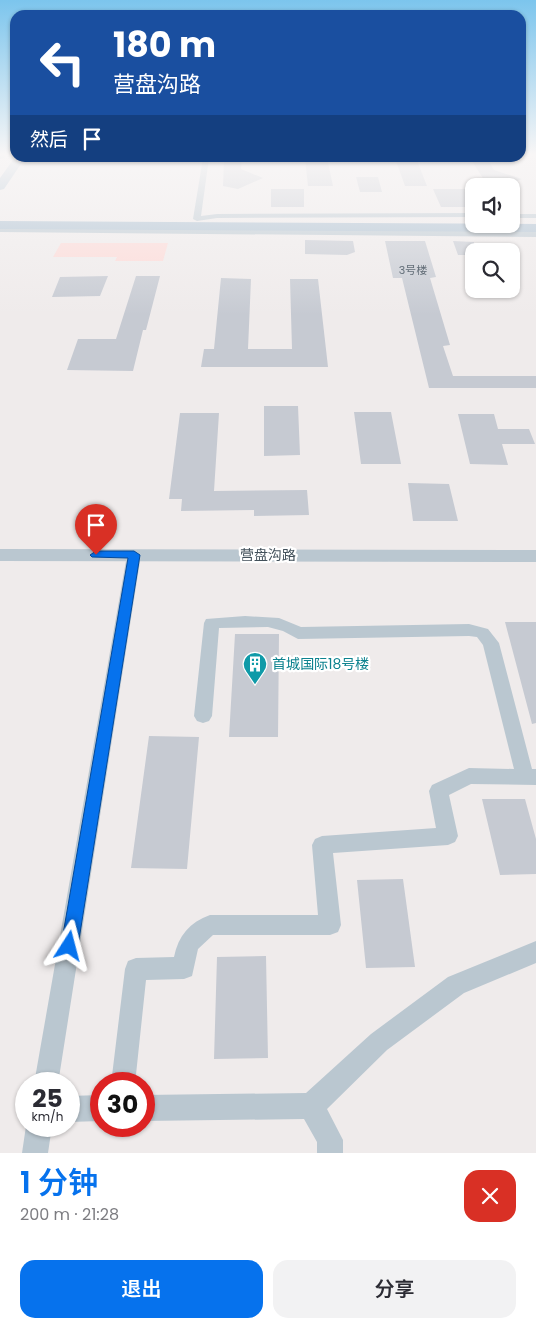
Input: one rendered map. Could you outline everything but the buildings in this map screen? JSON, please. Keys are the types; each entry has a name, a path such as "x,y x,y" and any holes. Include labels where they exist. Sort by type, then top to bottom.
{"main road":[{"path":"0,218 465,222"},
{"path":"520,221 536,222"},
{"path":"0,226 465,222"},
{"path":"446,232 465,225"},
{"path":"520,226 536,228"}],"street":[{"path":"197,219 199,207"},
{"path":"520,216 536,216"},
{"path":"0,230 536,234"},
{"name":"营盘沟路","path":"0,555 536,556"},
{"path":"48,1072 134,555"},
{"path":"124,1072 136,969 184,968 186,949 194,935 210,925 330,925 322,845 448,836 438,791 469,776 530,777 491,643 482,633 469,630 298,633 289,626 275,622 212,624 203,716"},
{"path":"155,1108 311,1106 379,1042 456,985 536,952"},
{"path":"311,1106 330,1140 330,1153"},
{"path":"35,1153 37,1137"}],"shaded area":[{"path":"61,243 168,243 163,261 115,261 117,257 53,257"}],"place":[{"name":"首城国际18号楼","path":"255,685"}],"route":[{"path":"69,946 134,555 96,555"}]}
